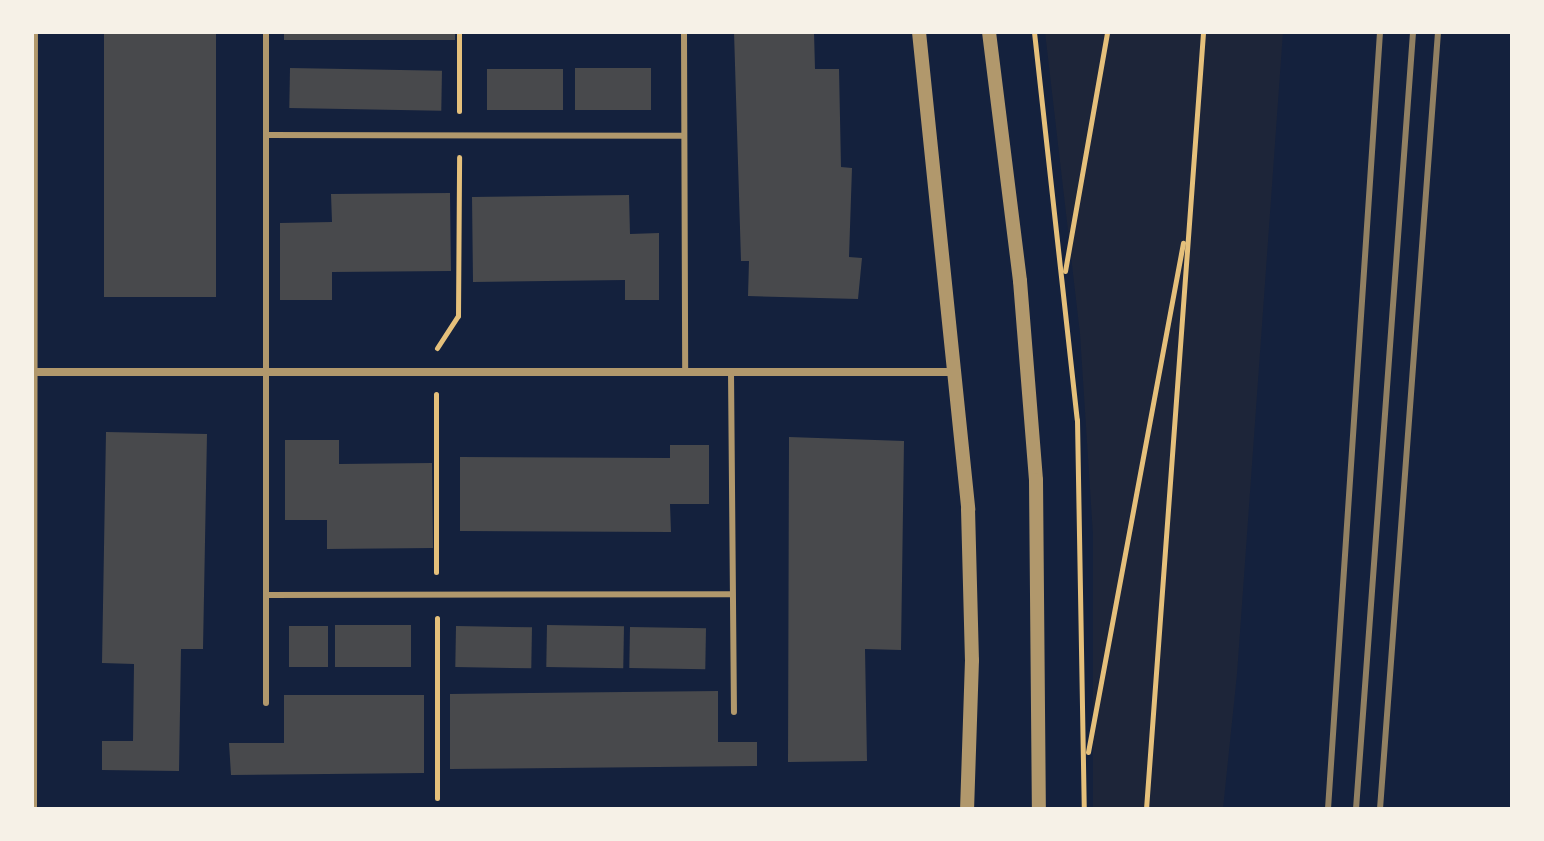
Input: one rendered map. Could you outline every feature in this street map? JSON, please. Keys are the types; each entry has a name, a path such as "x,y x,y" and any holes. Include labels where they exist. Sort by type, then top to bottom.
{"street":[{"path":"33,809 34,32"},
{"path":"919,32 957,372 972,660 967,809"},
{"path":"989,32 1020,281 1036,480 1039,809"},
{"path":"34,372 957,372"}],"lane":[{"path":"266,32 266,703"},
{"path":"684,32 685,372"},
{"path":"266,135 684,136"},
{"path":"731,372 734,712"},
{"path":"267,595 732,594"}],"path":[{"path":"437,798 436,372 437,344 458,316 459,32"},
{"path":"1034,32 1064,280 1077,420 1086,765 1083,809 1073,808"},
{"path":"1064,280 1107,32"},
{"path":"1146,809 1203,32"},
{"path":"1086,765 1187,219"}],"shaded area":[{"path":"1045,32 1283,32 1237,674 1223,809 1093,809 1093,535 1080,334"}],"building":[{"path":"104,32 216,32 216,297 104,297"},
{"path":"284,32 455,32 455,40 284,40"},
{"path":"734,32 814,32 815,69 839,69 841,167 852,168 849,257 862,258 858,299 748,296 749,261 741,261"},
{"path":"290,68 442,71 441,111 289,108"},
{"path":"575,68 651,68 651,110 575,110"},
{"path":"487,69 563,69 563,110 487,110"},
{"path":"450,193 451,271 332,272 332,300 280,300 280,223 332,222 331,194"},
{"path":"629,195 630,234 659,233 659,300 625,300 625,280 473,282 472,197"},
{"path":"106,432 207,434 203,649 181,649 179,771 102,770 102,741 133,741 134,664 102,663"},
{"path":"789,437 904,441 901,650 865,649 867,761 788,762"},
{"path":"285,440 339,440 339,464 432,463 433,548 327,549 327,520 285,520"},
{"path":"670,445 709,445 709,504 670,504 671,532 460,531 460,457 670,458"},
{"path":"335,625 411,625 411,667 335,667"},
{"path":"547,625 624,626 623,668 546,667"},
{"path":"289,626 328,626 328,667 289,667"},
{"path":"456,626 532,627 531,668 455,667"},
{"path":"630,627 706,628 705,669 629,668"},
{"path":"718,691 718,742 757,742 757,766 450,769 450,694"},
{"path":"284,695 424,695 424,773 231,775 229,743 284,743"}],"railway":[{"path":"1328,809 1380,32"},
{"path":"1356,809 1413,32"},
{"path":"1380,809 1438,32"}]}
